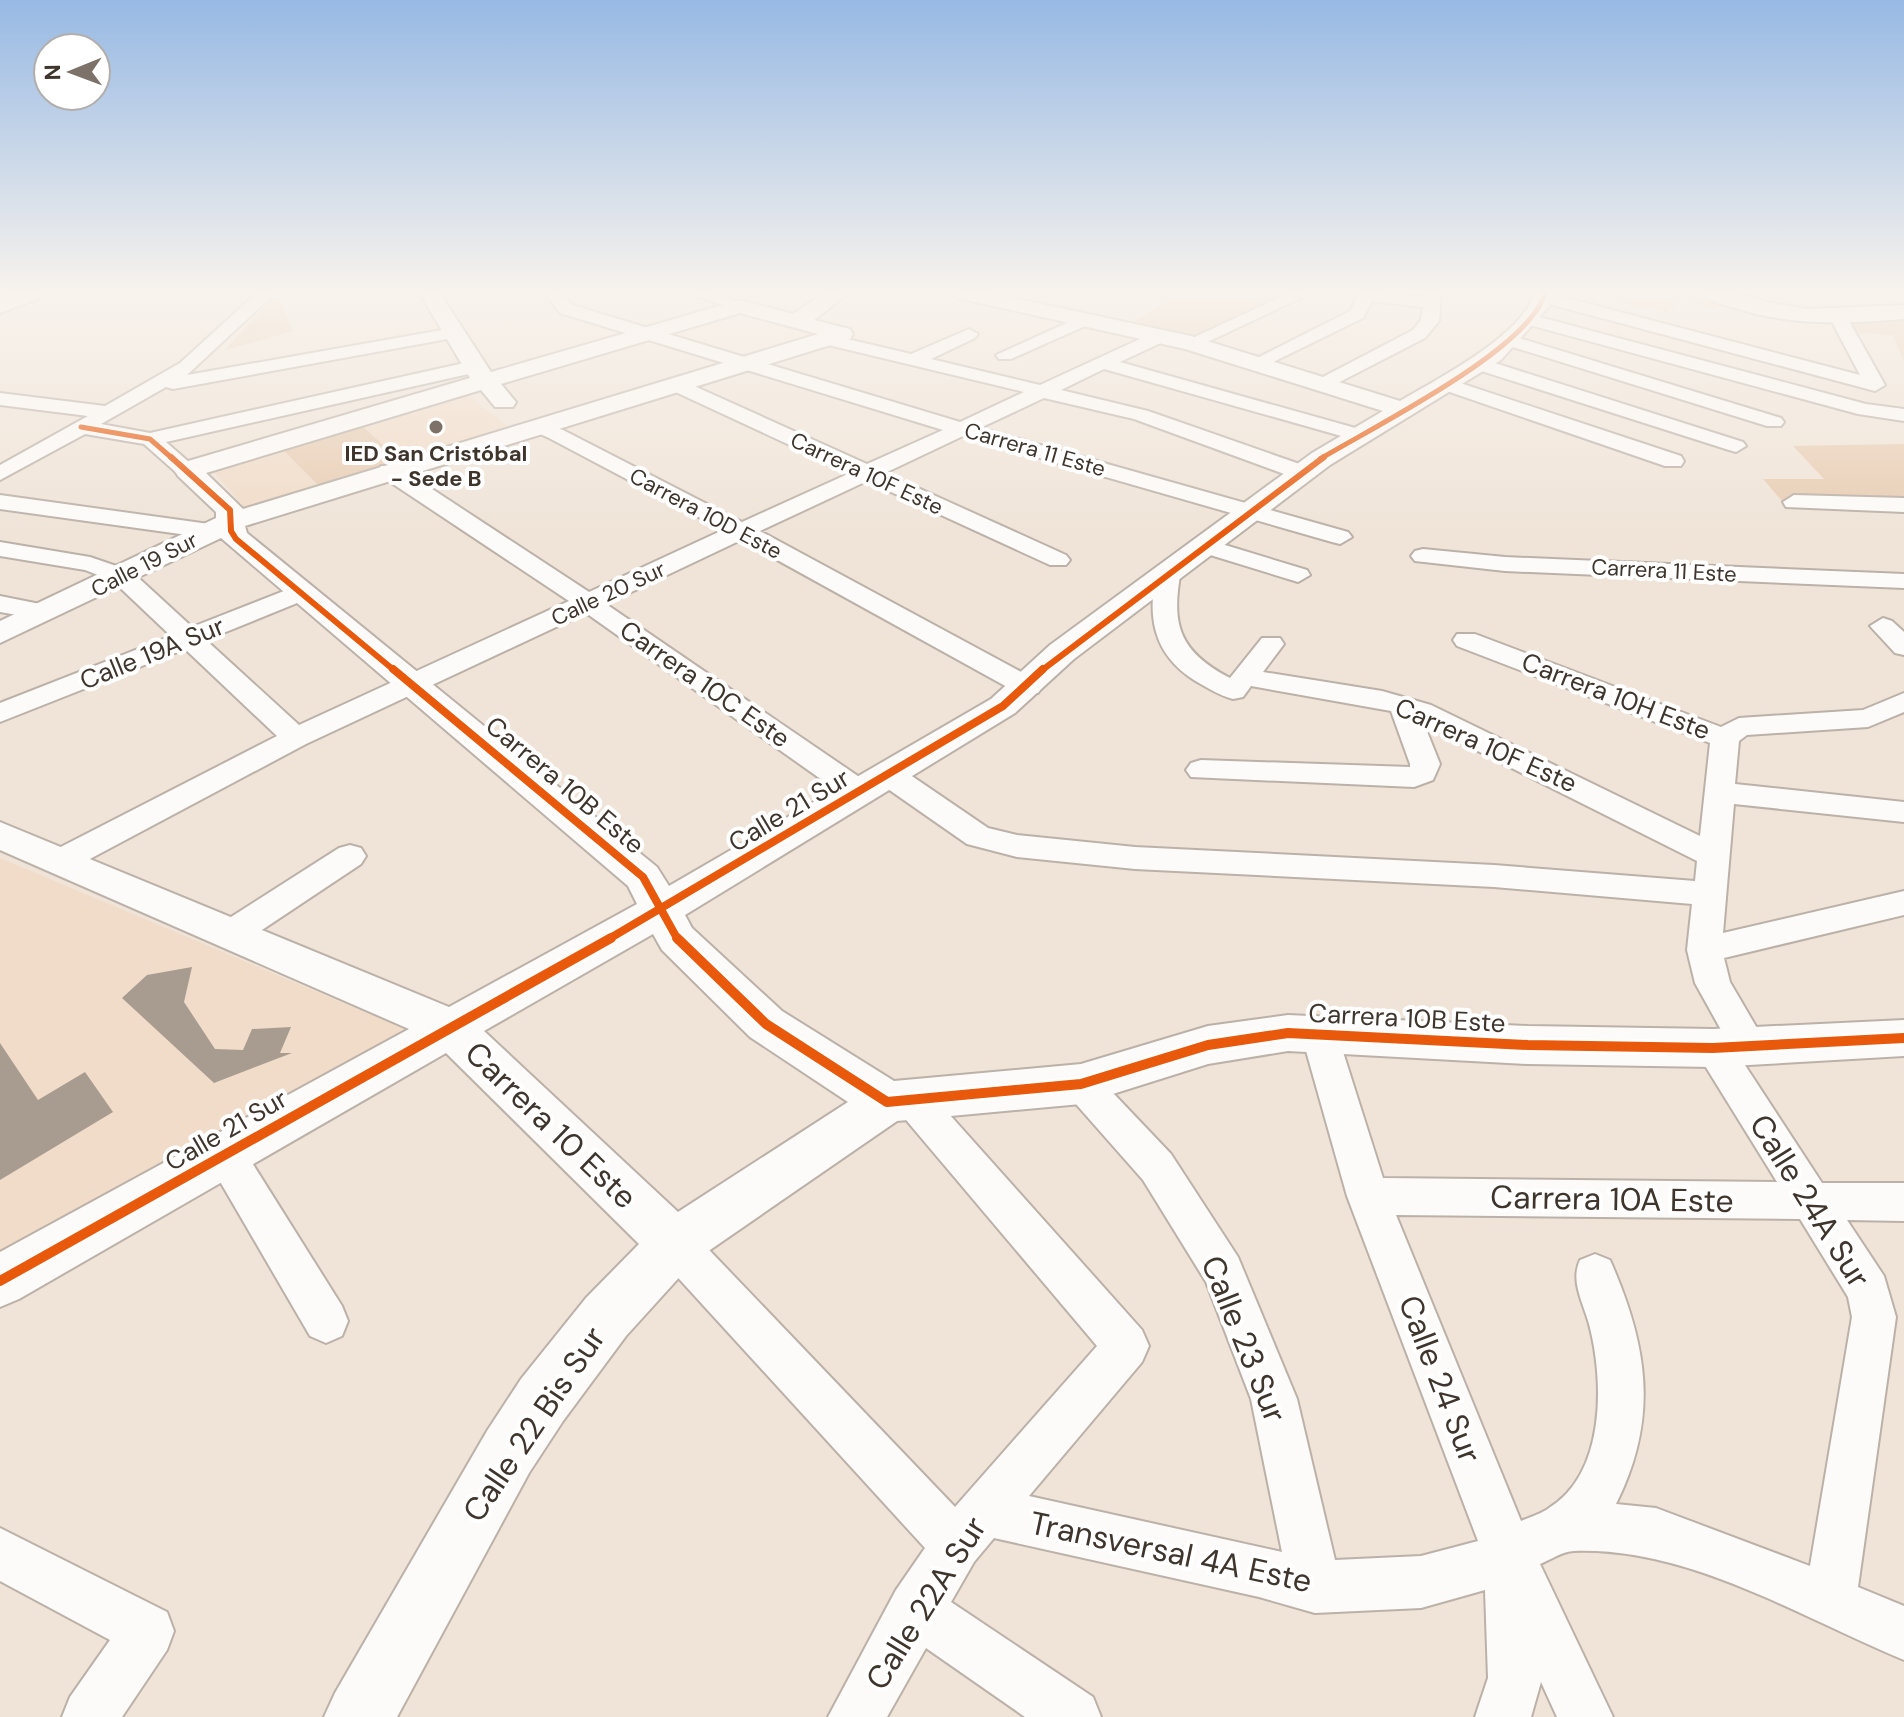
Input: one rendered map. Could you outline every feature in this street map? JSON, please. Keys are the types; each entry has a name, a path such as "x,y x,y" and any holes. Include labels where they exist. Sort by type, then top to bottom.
{"street":[{"path":"0,474 175,372"},
{"path":"150,387 233,372"},
{"name":"Carrera 10D Este","path":"478,372 521,421 556,434 742,531 1028,687"},
{"path":"81,427 150,439 492,372"},
{"name":"Calle 19 Sur","path":"0,633 221,526 389,471 718,372"},
{"name":"Carrera 11 Este","path":"771,372 1340,537"},
{"path":"972,372 1141,415 1303,473"},
{"name":"Calle 20 Sur","path":"60,861 296,738 1082,372"},
{"path":"1135,372 1359,435"},
{"path":"1291,372 1402,409"},
{"path":"1326,383 1347,372"},
{"name":"Calle 21 Sur","path":"0,1281 661,910 874,783 1028,687 1062,652 1202,545 1303,473 1359,435 1465,372"},
{"path":"1504,372 1736,446"},
{"path":"1613,372 1774,422"},
{"path":"1725,372 1865,410 1904,415"},
{"path":"1828,372 1875,385 1868,372"},
{"path":"187,470 480,375"},
{"path":"1445,384 1673,461"},
{"name":"Carrera 10F Este","path":"676,385 1058,560"},
{"path":"0,399 108,412"},
{"name":"Carrera 10B Este","path":"150,439 225,503 221,526 231,531 236,539 643,877 677,939 766,1024 899,1100 1081,1084 1220,1042 1288,1033 1528,1045 1731,1048 1904,1038"},
{"name":"Carrera 10C Este","path":"389,471 587,602 874,783"},
{"path":"0,502 221,526"},
{"path":"1794,502 1904,505"},
{"path":"1202,545 1298,575"},
{"path":"0,549 90,564 122,576 296,738"},
{"name":"Carrera 11 Este","path":"1423,556 1505,564 1904,581"},
{"name":"Carrera 10F Este","path":"1169,570 1161,608 1162,621 1179,654 1192,668 1232,692 1403,705 1519,757 1714,856"},
{"name":"Calle 19A Sur","path":"0,713 303,592"},
{"path":"0,604 46,612"},
{"path":"1883,626 1904,647"},
{"name":"Carrera 10H Este","path":"1466,640 1725,738 1739,727 1868,718 1904,701"},
{"path":"1232,692 1271,644"},
{"path":"1201,770 1414,777 1423,773 1425,764 1403,705"},
{"name":"Calle 24A Sur","path":"1725,738 1704,950 1731,1048 1811,1201 1869,1291 1874,1317 1830,1600"},
{"path":"874,783 978,836 1017,846 1135,858 1494,876 1710,894"},
{"path":"1719,792 1904,812"},
{"name":"Carrera 10 Este","path":"0,835 449,1027 969,1527"},
{"path":"232,933 350,856"},
{"path":"1704,950 1904,903"},
{"name":"Calle 24 Sur","path":"1319,1033 1368,1196 1509,1555 1585,1717"},
{"name":"Calle 23 Sur","path":"1081,1084 1157,1167 1223,1271 1274,1399 1315,1587"},
{"name":"Calle 22 Bis Sur","path":"359,1717 472,1512 542,1400 606,1317 675,1244 899,1100"},
{"name":"Calle 22A Sur","path":"856,1717 915,1609 969,1527 1126,1346 899,1100"},
{"path":"225,1154 326,1321"},
{"name":"Carrera 10A Este","path":"1368,1196 1904,1202"},
{"path":"1569,1525 1597,1490 1614,1450 1623,1407 1621,1362 1615,1332 1595,1274"},
{"path":"1569,1525 1656,1533 1830,1600 1904,1633"},
{"name":"Transversal 4A Este","path":"969,1527 1259,1571 1315,1587 1421,1582 1467,1572 1569,1525"},
{"path":"0,1553 148,1631 90,1717"},
{"path":"1503,1717 1515,1678 1509,1555"},
{"path":"915,1609 1073,1717"}],"shaded area":[{"name":"IED San Cristóbal - Sede B","path":"468,395 511,429 402,462 362,426"},
{"path":"362,426 402,462 320,487 282,449"},
{"path":"1904,444 1904,505 1782,501 1763,479 1824,479 1793,446"},
{"path":"282,449 320,487 247,510 211,469"},
{"path":"0,858 405,1029 0,1256"}],"building":[{"path":"192,967 184,1002 215,1049 243,1050 252,1029 291,1027 280,1053 292,1053 214,1083 122,998 147,975"},
{"path":"0,1043 38,1100 85,1072 113,1112 0,1180"}],"cycle path":[{"path":"0,1281 661,910 1003,706 1062,652 1321,459 1465,372"},
{"path":"81,427 150,439 230,510 231,531 236,539 643,877 677,939 766,1024 887,1102 1081,1084 1208,1045 1288,1033 1528,1045 1713,1048 1904,1038"}],"place":[{"name":"IED San Cristóbal - Sede B","path":"436,427"}]}
